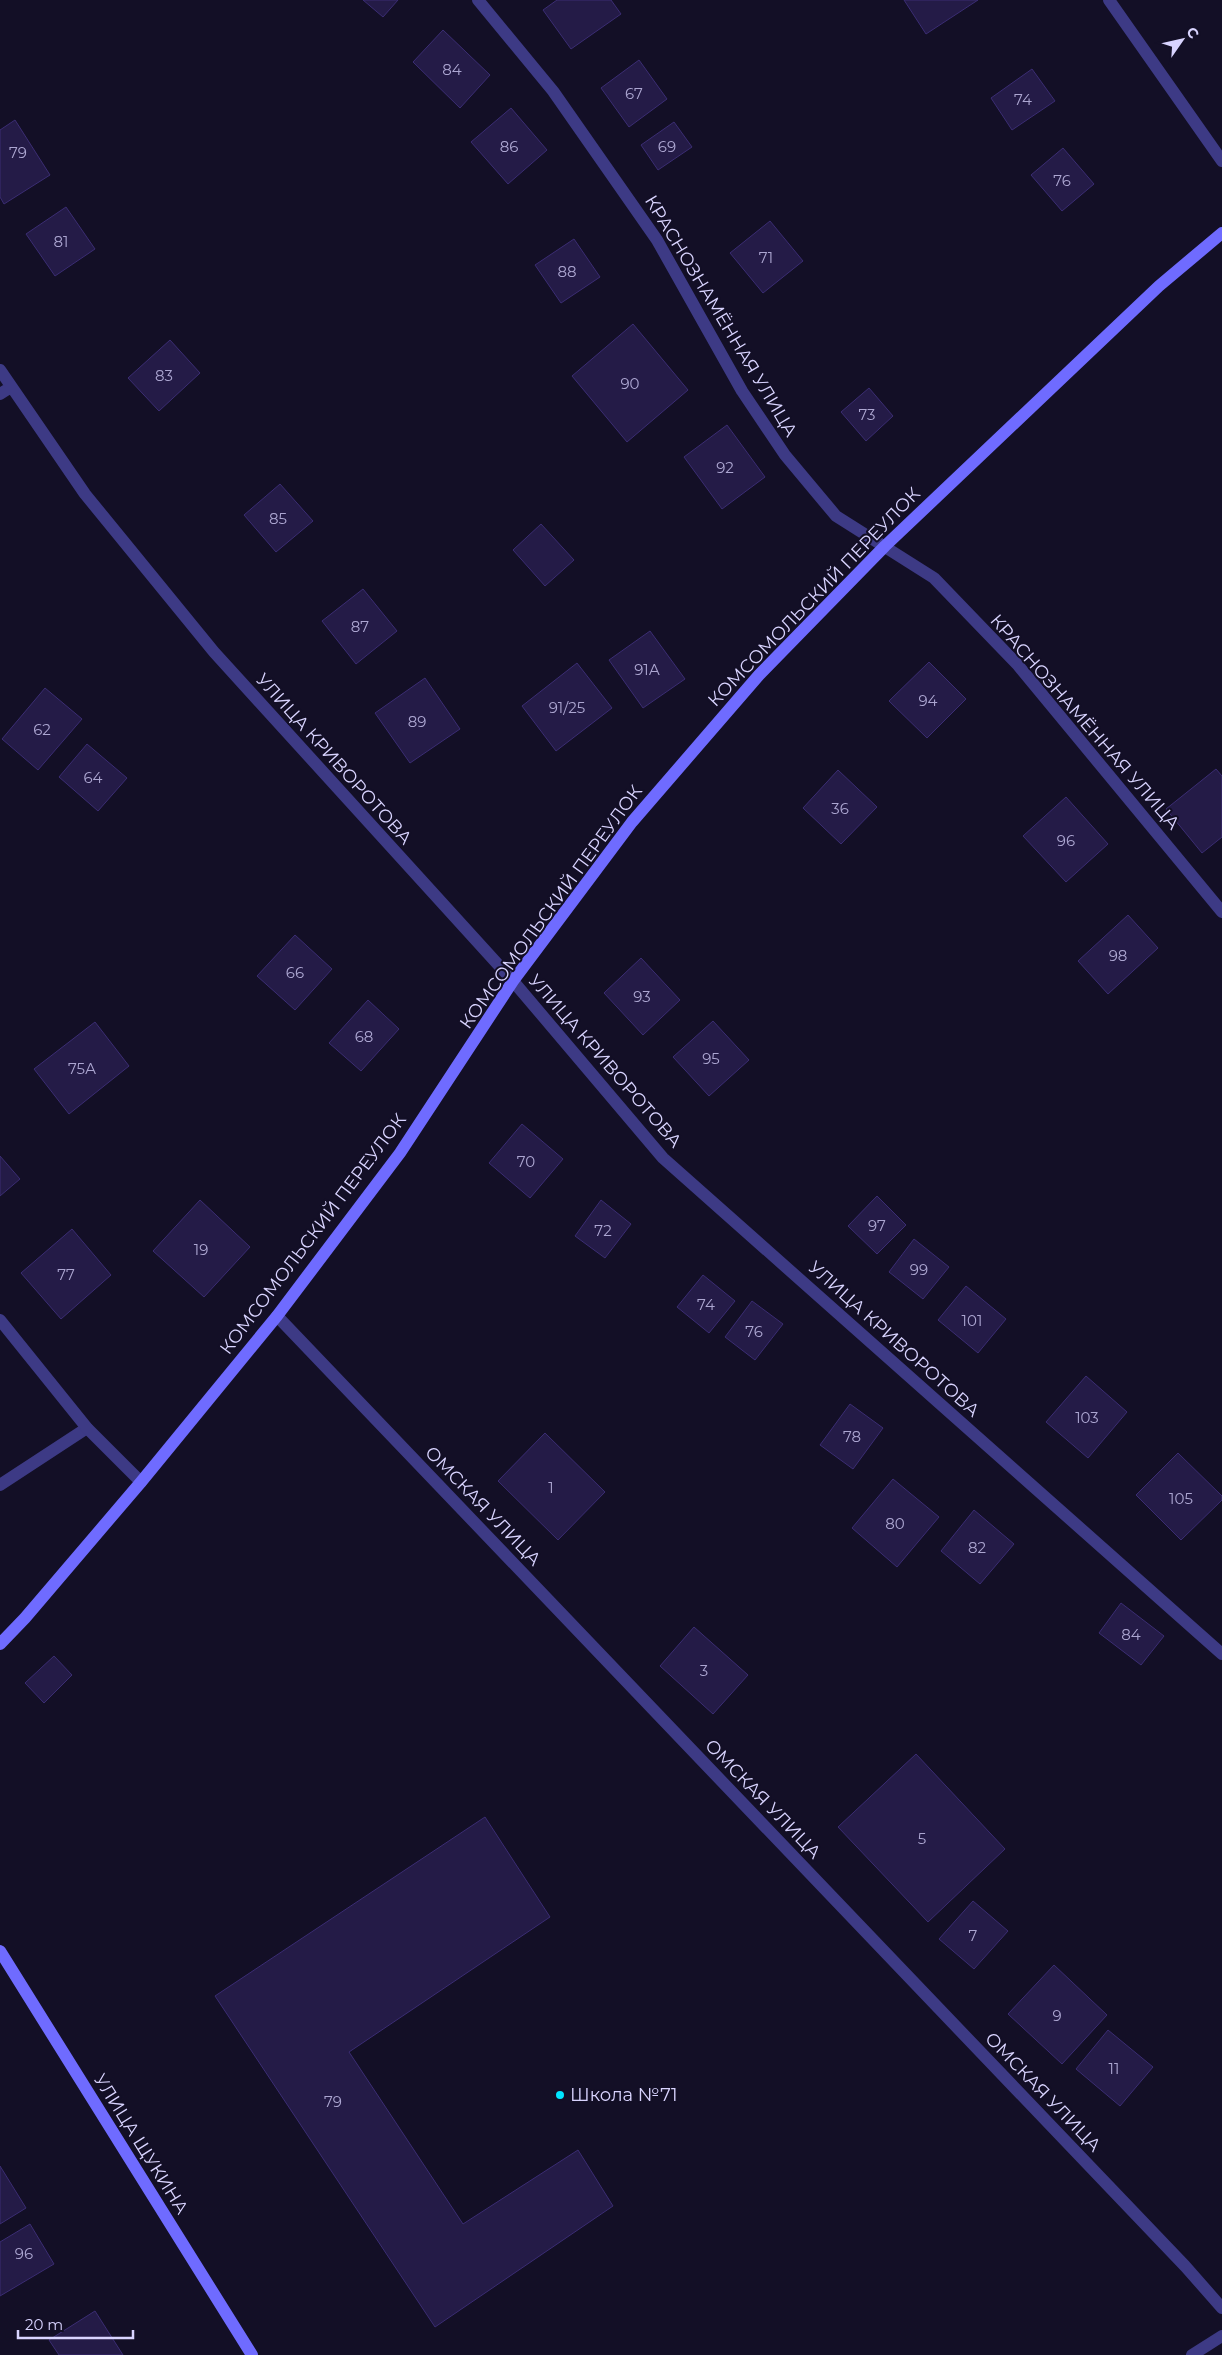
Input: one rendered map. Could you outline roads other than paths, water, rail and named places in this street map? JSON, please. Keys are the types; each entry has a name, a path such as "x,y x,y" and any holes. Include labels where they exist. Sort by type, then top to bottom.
{"street":[{"name":"КРАСНОЗНАМЁННАЯ УЛИЦА","path":"478,0 553,91 657,240 742,391 785,455 836,516 934,578 1017,664 1222,912"},
{"path":"1109,0 1222,161"},
{"name":"КОМСОМОЛЬСКИЙ ПЕРЕУЛОК","path":"0,1644 25,1618 141,1482 277,1316 400,1153 513,981 632,822 759,675 885,546 1159,286 1222,233"},
{"name":"УЛИЦА КРИВОРОТОВА","path":"0,370 5,391 85,494 214,652 513,981 663,1158 1222,1654"},
{"name":"ОМСКАЯ УЛИЦА","path":"277,1316 1185,2266 1222,2308"},
{"path":"0,1320 87,1428 141,1482"},
{"path":"0,1485 87,1428"},
{"name":"УЛИЦА ЩУКИНА","path":"0,1951 252,2355"},
{"path":"1192,2355 1222,2336"}],"place":[{"name":"Школа №71","path":"560,2095"}]}
